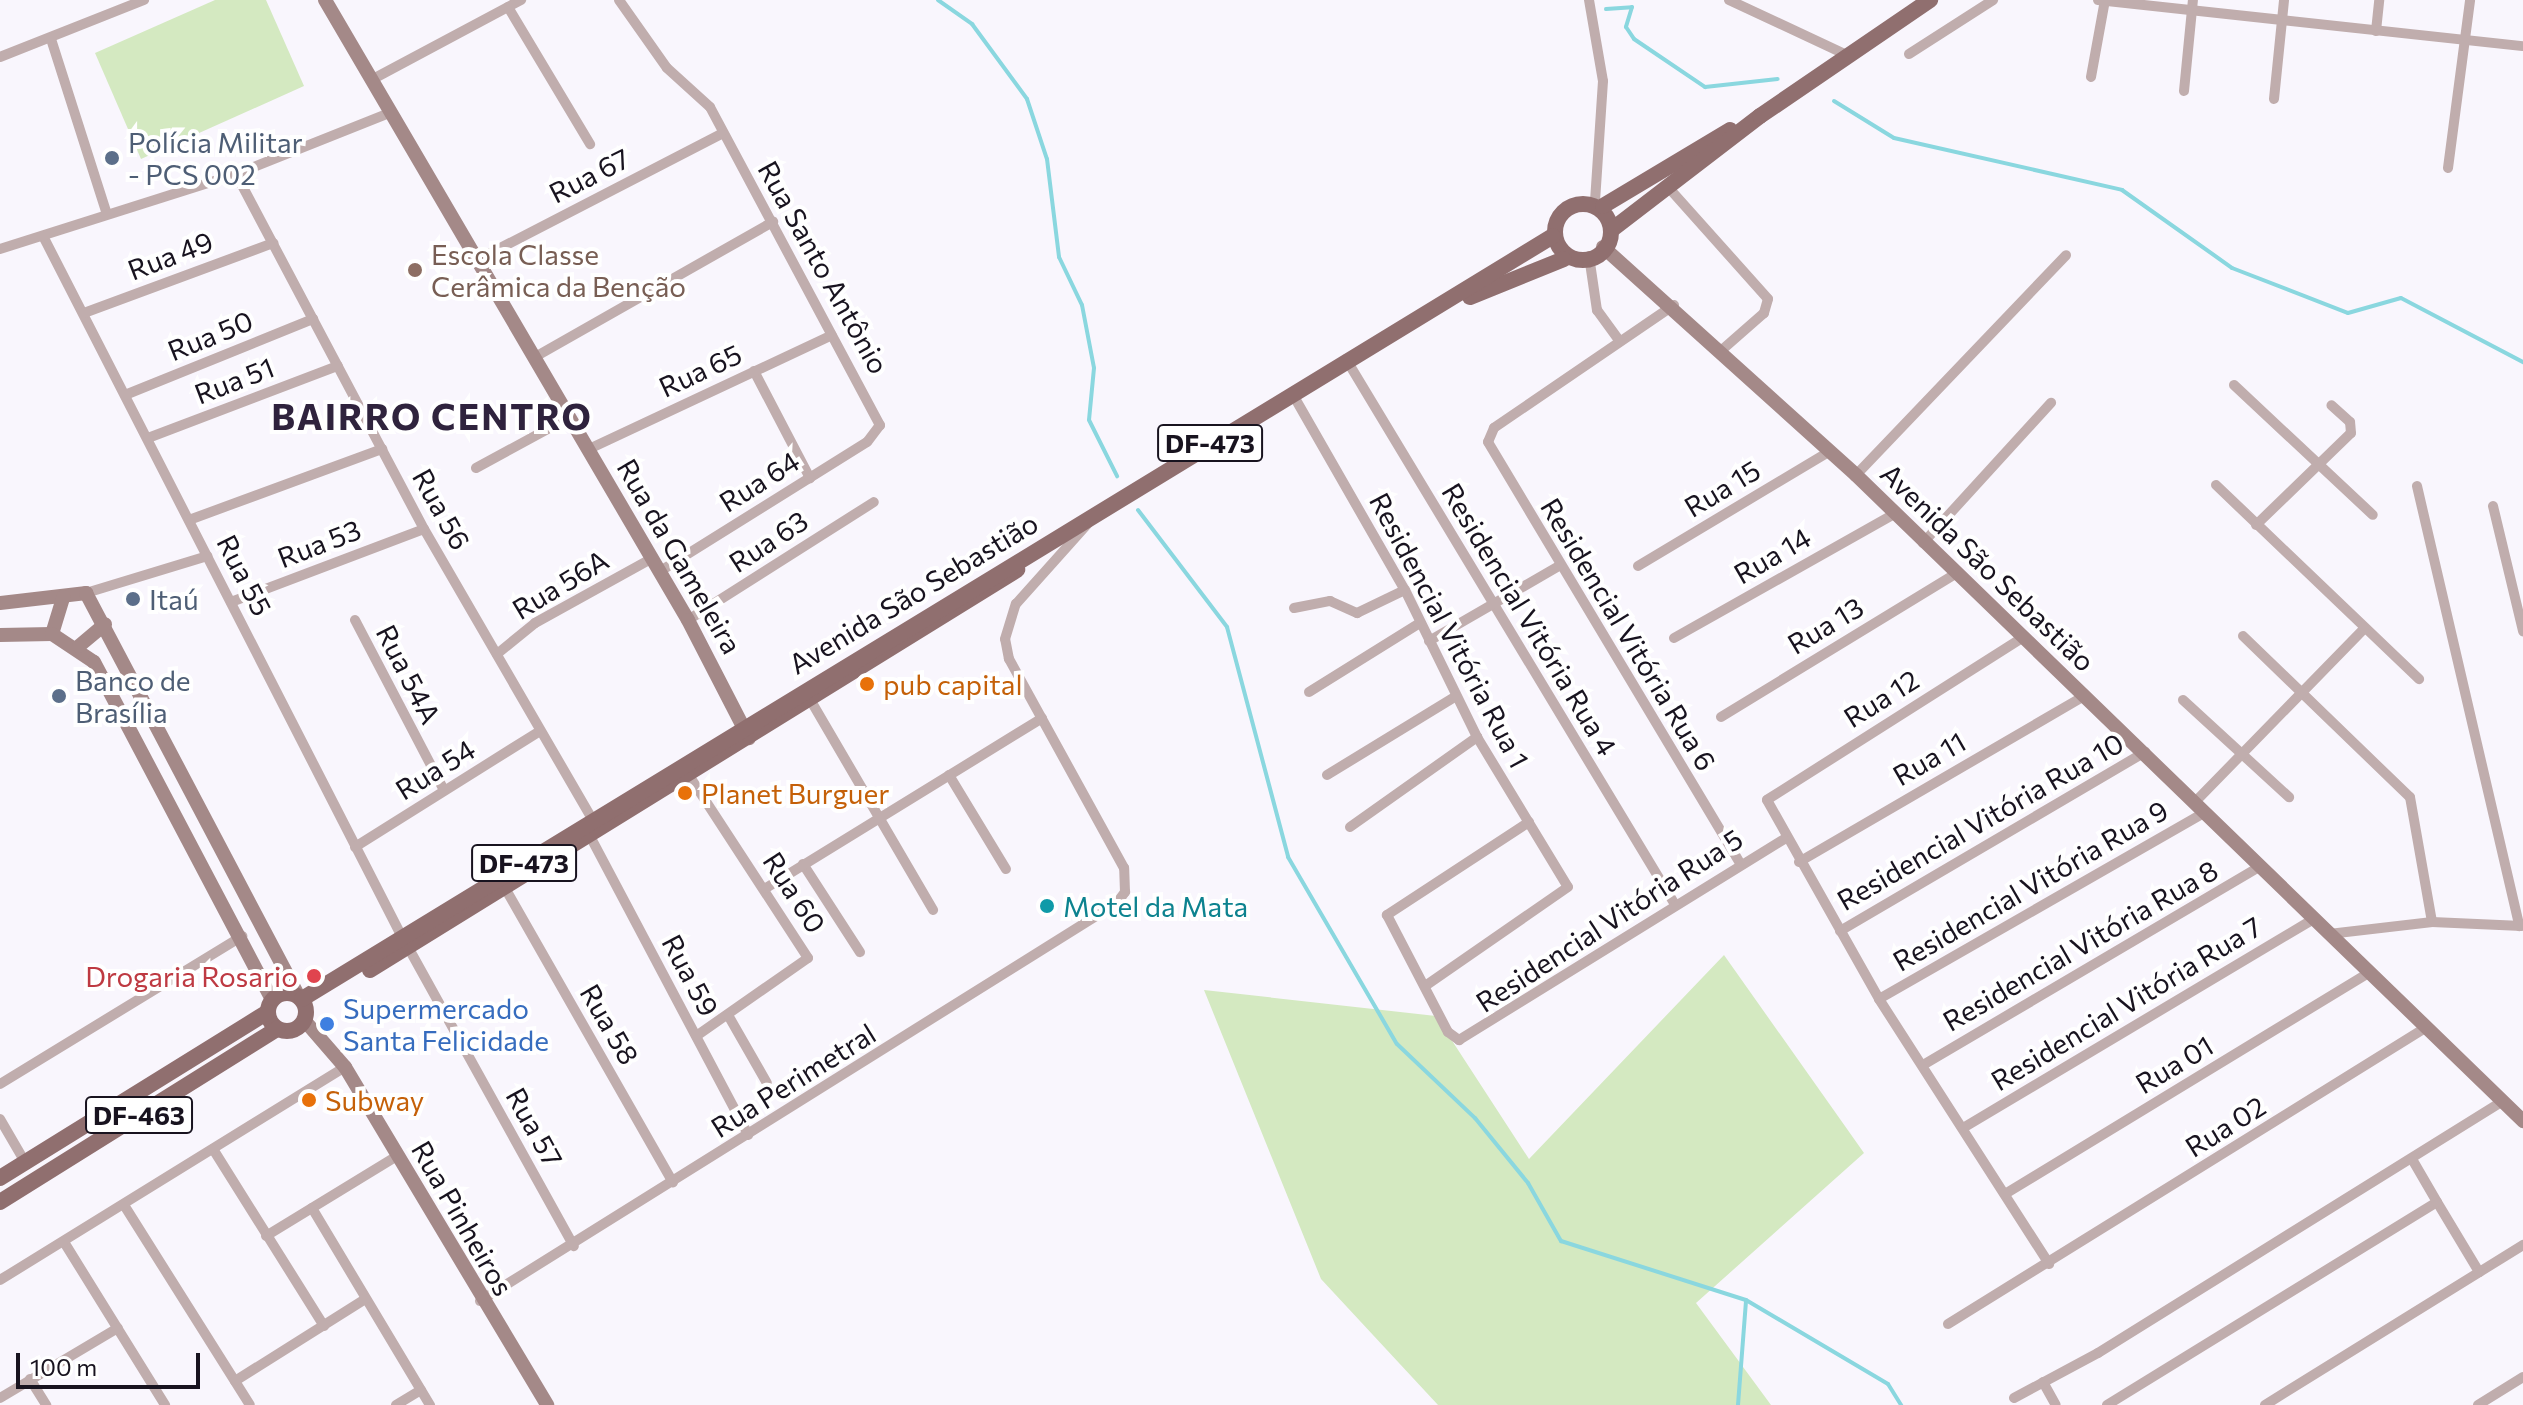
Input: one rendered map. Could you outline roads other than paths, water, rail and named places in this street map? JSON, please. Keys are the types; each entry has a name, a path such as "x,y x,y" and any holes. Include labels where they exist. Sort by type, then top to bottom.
{"main road":[{"name":"DF-473","path":"1428,314 1564,259 1596,252 1614,228 1760,116 1930,0"},
{"name":"DF-473","path":"1097,511 1553,236 1566,215 1599,205 1760,116"},
{"path":"1599,205 1614,228"},
{"path":"1553,236 1564,259"},
{"path":"1069,528 1097,511"},
{"name":"Avenida São Sebastião","path":"303,1006 593,820 747,733 811,701 998,585 1069,528"},
{"name":"Avenida São Sebastião","path":"405,942 505,888 690,777 747,733 1069,528"},
{"name":"DF-473","path":"270,1006 303,1006"},
{"path":"270,1006 277,1029"},
{"name":"DF-463","path":"0,1178 270,1006"},
{"name":"DF-473","path":"277,1029 303,1006"},
{"name":"DF-463","path":"0,1202 277,1029"}],"street":[{"path":"0,57 144,0"},
{"name":"Rua da Gameleira","path":"325,0 688,620 747,733"},
{"path":"373,79 521,0"},
{"name":"Rua Santo Antônio","path":"619,0 667,68 710,107 721,134 773,222 880,425"},
{"path":"1589,0 1603,81 1599,205"},
{"path":"1729,0 1744,3 1847,55"},
{"path":"1897,20 1911,0"},
{"path":"1909,54 1993,0"},
{"path":"2184,91 2193,0"},
{"path":"2274,99 2284,0"},
{"path":"2376,31 2379,0"},
{"path":"2448,168 2458,133 2470,0"},
{"path":"2091,77 2103,1 2192,14 2523,46"},
{"path":"508,7 590,144"},
{"path":"51,39 107,214"},
{"path":"0,249 236,174 392,112"},
{"name":"Rua 67","path":"479,259 721,134"},
{"name":"Rua 56","path":"236,174 424,529 593,820"},
{"path":"1668,187 1768,299 1764,313 1723,349"},
{"path":"535,357 773,222"},
{"name":"Rua 55","path":"43,236 405,942"},
{"name":"Rua 49","path":"84,313 273,243"},
{"path":"1596,252 1594,300 1620,342 1674,305"},
{"name":"Avenida São Sebastião","path":"1596,252 1674,305 1723,349 2022,638 2145,752 2367,974 2522,1120"},
{"path":"1856,475 2066,255"},
{"name":"Rua 50","path":"125,395 313,319"},
{"name":"Rua 65","path":"589,449 832,335"},
{"name":"Residencial Vitória Rua 6","path":"1620,342 1494,428 1490,449 1739,862"},
{"name":"Residencial Vitória Rua 4","path":"1346,359 1674,903"},
{"name":"Rua 51","path":"148,438 338,366"},
{"path":"754,371 810,478"},
{"path":"2234,385 2373,515"},
{"name":"Residencial Vitória Rua 1","path":"1292,393 1405,590 1477,737 1568,887 1425,986"},
{"path":"1923,543 2051,403"},
{"path":"2256,525 2353,427 2331,405"},
{"path":"476,468 570,417"},
{"name":"Rua 64","path":"655,565 810,478 867,442 880,425"},
{"path":"189,520 382,449"},
{"name":"Rua 15","path":"1638,566 1830,451"},
{"path":"2216,485 2419,679"},
{"path":"2329,934 2432,922 2521,926 2417,486"},
{"name":"Rua 63","path":"688,620 874,502"},
{"path":"2493,506 2523,631"},
{"path":"766,888 1042,718 1009,659 1007,622 1097,511"},
{"name":"Rua 14","path":"1674,638 1894,514"},
{"name":"Rua 53","path":"231,602 424,529"},
{"path":"0,603 86,593 208,556"},
{"name":"Rua 56A","path":"497,654 535,623 655,565"},
{"path":"1429,641 1494,607 1559,566"},
{"name":"Rua 13","path":"1721,717 1955,574"},
{"path":"1294,608 1330,601 1362,613 1405,590"},
{"name":"Rua Pinheiros","path":"86,593 105,624 303,1006 345,1067 480,1301 547,1405"},
{"path":"52,634 63,597"},
{"name":"Rua 54A","path":"355,620 444,790"},
{"path":"1309,692 1420,623"},
{"path":"79,646 105,624"},
{"name":"Residencial Vitória Rua 9","path":"1879,999 2200,807 2241,753 2364,629"},
{"path":"0,635 52,634 79,646 242,936 270,1006"},
{"path":"2243,636 2304,691 2410,797 2432,922"},
{"name":"Rua 12","path":"1784,839 1767,800 2022,638"},
{"name":"Rua 11","path":"1799,862 2084,696"},
{"path":"1327,775 1455,697"},
{"path":"2183,700 2289,797"},
{"path":"811,701 933,910"},
{"name":"Rua Perimetral","path":"480,1301 574,1246 1106,913 1125,892 1124,868 1042,718"},
{"name":"Rua 54","path":"355,847 540,731"},
{"path":"1350,827 1477,737"},
{"name":"Residencial Vitória Rua 10","path":"1840,931 2145,752"},
{"path":"949,775 1006,869"},
{"name":"Rua 60","path":"690,777 766,888 808,958 696,1036"},
{"path":"1425,986 1387,915 1529,822"},
{"name":"Rua 59","path":"591,838 748,1135"},
{"path":"1784,839 1879,999 2049,1264"},
{"name":"Residencial Vitória Rua 5","path":"1425,986 1459,1040 1739,862 1784,839"},
{"path":"803,864 860,952"},
{"name":"Residencial Vitória Rua 8","path":"1923,1065 2261,866"},
{"name":"Rua 58","path":"505,888 673,1183"},
{"name":"Residencial Vitória Rua 7","path":"1963,1128 2313,919"},
{"path":"0,1084 242,936"},
{"name":"Rua 57","path":"405,942 574,1246"},
{"name":"Rua 01","path":"2005,1194 2367,974"},
{"path":"728,1015 767,1083"},
{"name":"Rua 02","path":"1948,1324 2425,1028"},
{"path":"0,1280 345,1067"},
{"path":"2014,1398 2502,1102"},
{"path":"0,1119 25,1162"},
{"path":"213,1149 324,1326"},
{"path":"266,1236 397,1156"},
{"path":"2412,1159 2479,1272"},
{"path":"2107,1405 2437,1202"},
{"path":"124,1205 250,1405"},
{"path":"312,1208 430,1405"},
{"path":"64,1242 165,1405"},
{"path":"2265,1405 2523,1245"},
{"path":"235,1381 365,1299"},
{"path":"0,1398 118,1328"},
{"path":"2478,1405 2523,1377"},
{"path":"30,1379 46,1405"},
{"path":"2043,1382 2056,1405"},
{"path":"396,1405 421,1390"}],"waterway":[{"path":"938,0 972,24 1027,99 1047,159 1059,257 1082,305 1094,368 1089,420 1117,476"},
{"path":"1606,9 1632,7 1626,27 1634,39 1705,87 1778,79"},
{"path":"1834,101 1894,138 2122,190 2232,268 2348,313 2401,298 2523,362"},
{"path":"1138,510 1227,627 1288,857 1397,1044 1475,1118 1528,1183 1561,1241 1746,1300 1888,1384 1901,1405"},
{"path":"1738,1405 1746,1300"}],"place":[{"name":"Polícia Militar - PCS 002","path":"112,158"},
{"name":"Escola Classe Cerâmica da Benção","path":"415,270"},
{"name":"Itaú","path":"133,599"},
{"name":"pub capital","path":"867,684"},
{"name":"Banco de Brasília","path":"59,696"},
{"name":"Planet Burguer","path":"685,793"},
{"name":"Motel da Mata","path":"1047,906"},
{"name":"Drogaria Rosario","path":"314,976"},
{"name":"Supermercado Santa Felicidade","path":"327,1024"},
{"name":"Subway","path":"309,1100"}],"district":[{"name":"BAIRRO CENTRO","path":"432,416"}]}
